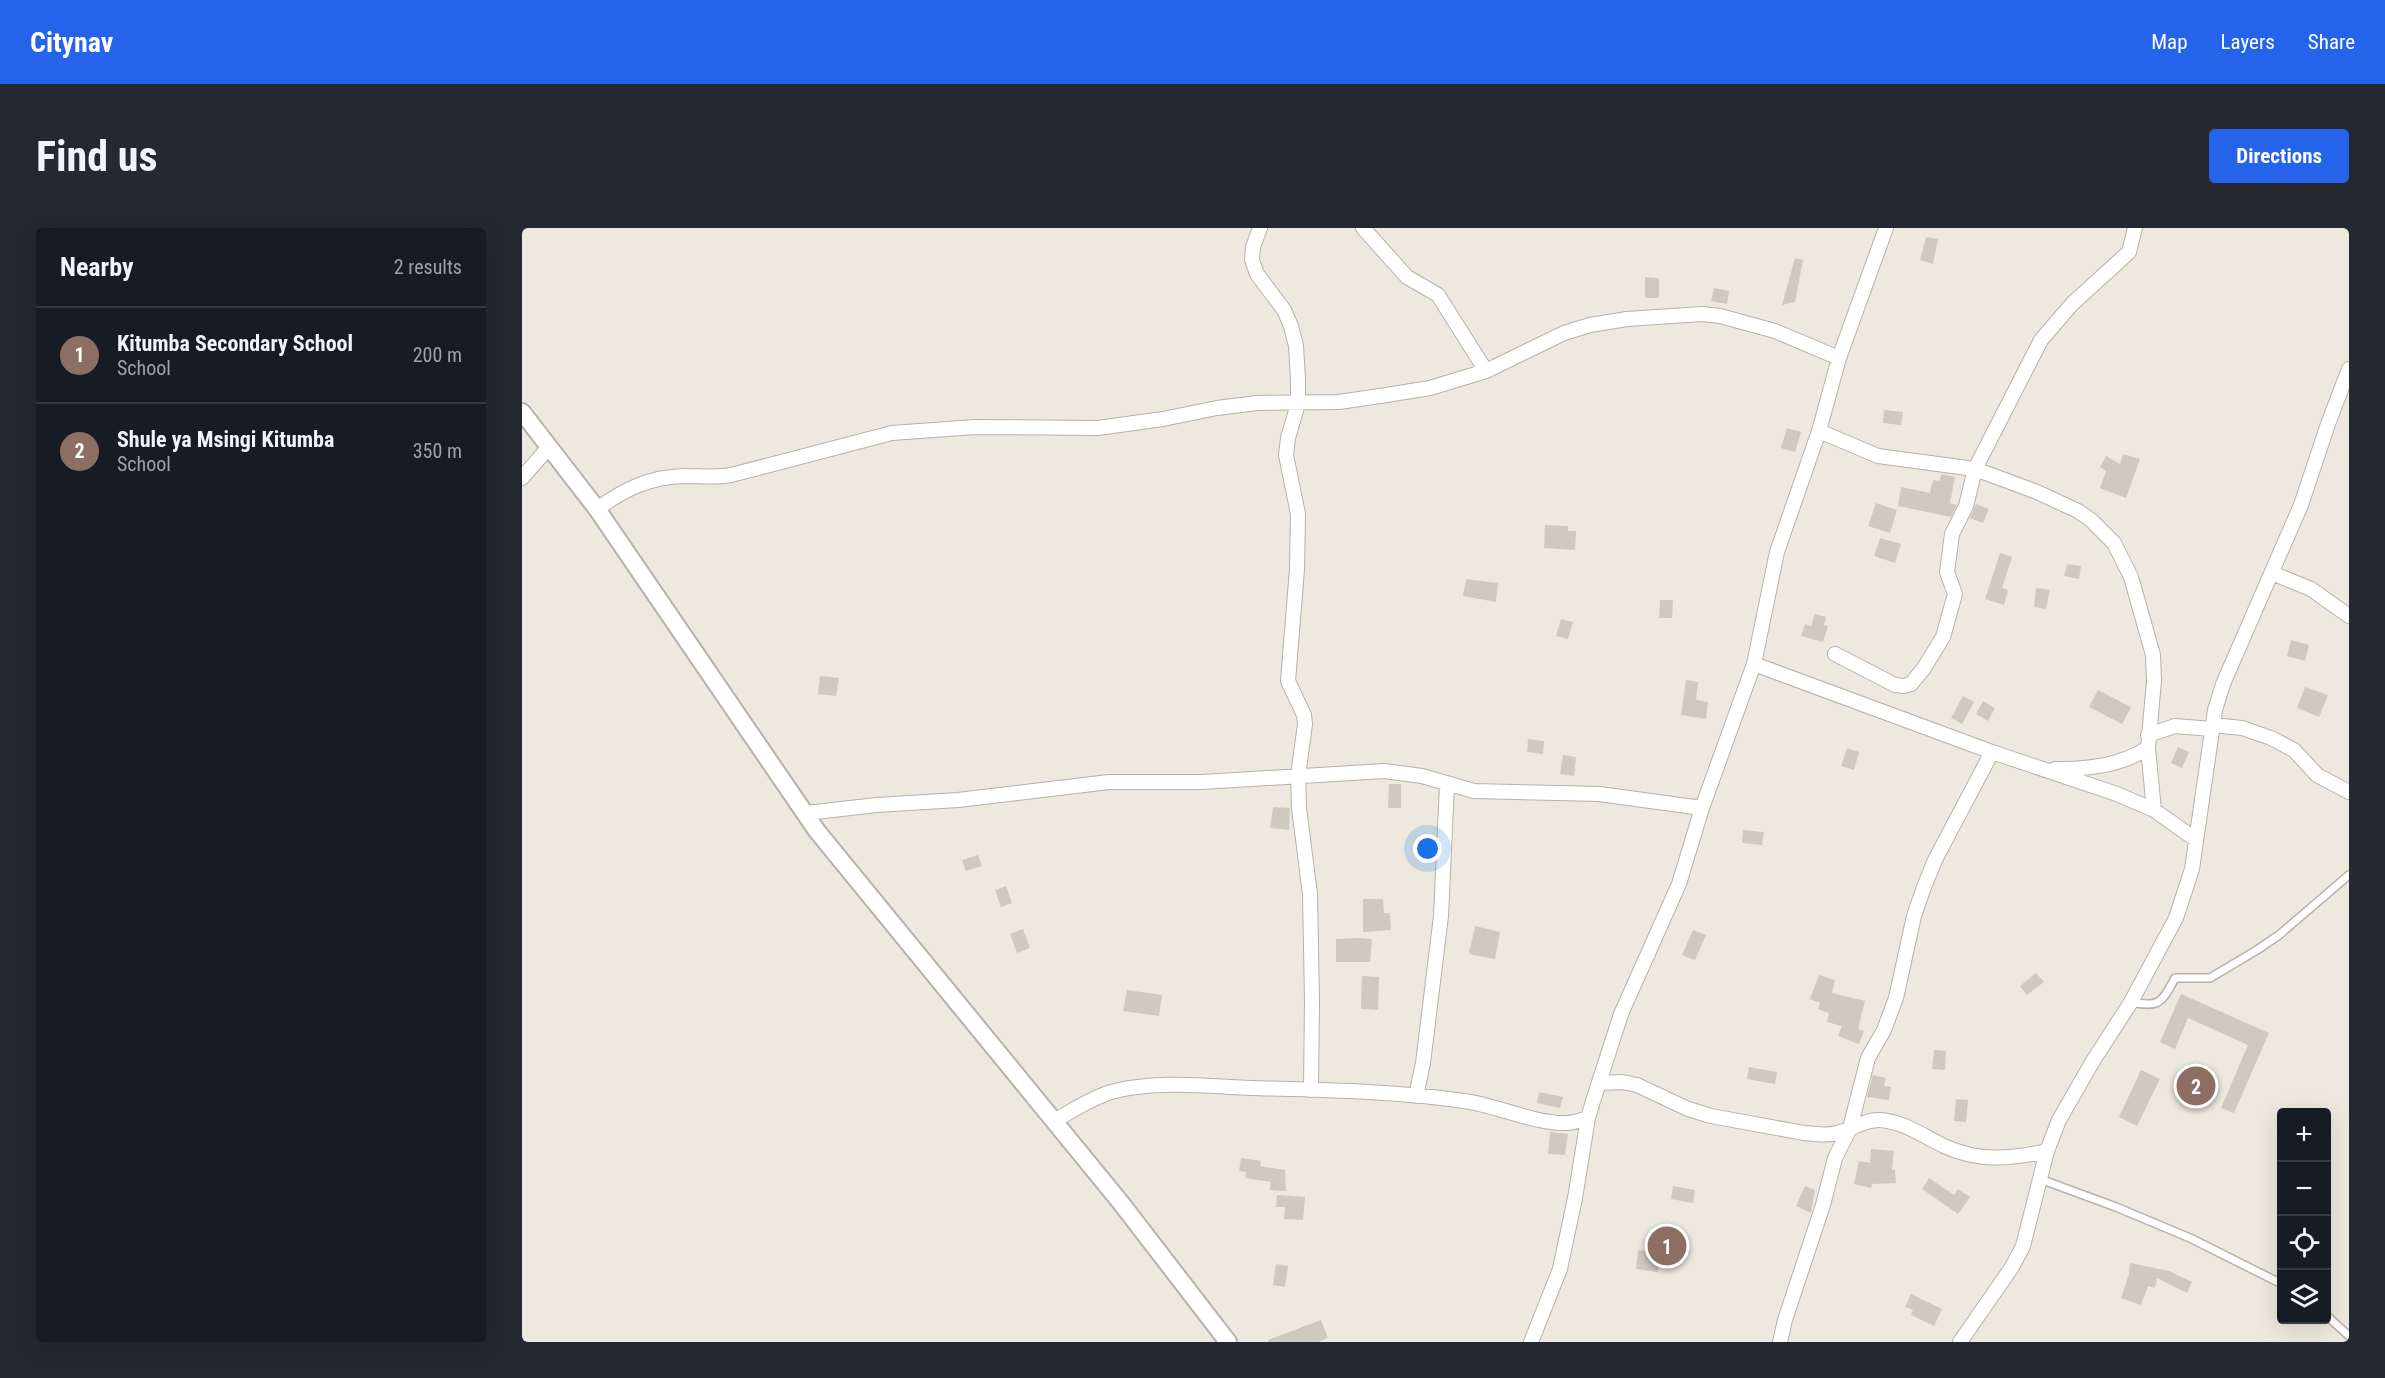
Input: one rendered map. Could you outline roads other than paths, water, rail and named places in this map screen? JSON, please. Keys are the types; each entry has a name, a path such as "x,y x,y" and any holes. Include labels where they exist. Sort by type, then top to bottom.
{"street":[{"path":"1260,228 1252,247 1252,260 1257,274 1284,310 1296,346 1298,404 1288,438 1286,455 1298,514 1288,681 1304,715 1305,724 1298,776 1299,808 1310,894 1311,1090"},
{"path":"1363,228 1407,277 1438,295 1486,370"},
{"path":"1531,1342 1560,1269 1575,1198 1588,1118 1621,1014 1679,884 1702,808 1754,664 1777,552 1819,431 1839,358 1886,228"},
{"path":"1835,654 1895,685 1911,684 1924,668 1943,637 1954,601 1955,594 1947,572 1948,550 1952,534 1966,506 1975,470 2041,340 2072,304 2128,252 2135,228"},
{"path":"597,509 634,485 676,477 711,478 731,475 892,433 975,427 1098,428 1257,403 1339,402 1390,395 1430,387 1486,370 1564,333 1590,325 1627,319 1702,314 1753,324 1797,339 1839,358"},
{"path":"1960,1342 2012,1267 2023,1246 2047,1151 2059,1120 2131,1002 2176,918 2193,869 2195,838 2212,727 2223,684 2301,505 2349,369"},
{"path":"522,412 597,509 806,813 865,892 1054,1121 1228,1342"},
{"path":"1819,431 1878,456 1975,470 2037,492 2068,506 2091,520 2114,543 2131,577 2151,643 2154,681 2148,741 2154,810"},
{"path":"522,478 549,447"},
{"path":"2272,573 2311,589 2349,616"},
{"path":"1754,664 1992,752 2117,794 2154,810 2195,838"},
{"path":"2043,770 2098,767 2125,761 2148,741 2175,726 2242,728 2271,738 2294,750 2317,775 2348,792"},
{"path":"1780,1342 1785,1320 1823,1205 1835,1158 1850,1128 1868,1058 1884,1030 1896,998 1914,916 1924,887 1935,860 1992,752"},
{"path":"806,813 877,805 958,800 1109,782 1202,782 1384,771 1422,776 1447,784 1491,792 1599,794 1702,808"},
{"path":"1416,1096 1423,1063 1441,916 1447,784"},
{"path":"1600,1083 1637,1085 1688,1109 1711,1116 1820,1135 1836,1133 1878,1120 1909,1127 1942,1146 1970,1156 2000,1159 2047,1151"},
{"path":"1054,1121 1092,1099 1110,1092 1137,1088 1185,1086 1416,1096 1483,1104 1551,1122 1567,1124 1588,1118"}],"lane":[{"path":"2131,1002 2154,1005 2166,997 2175,978 2210,978 2279,935 2349,875"},
{"path":"2040,1179 2190,1238 2277,1282"},
{"path":"2331,1320 2349,1336"}],"place":[{"name":"Shule ya Msingi Kitumba","path":"2196,1086"},
{"name":"Kitumba Secondary School","path":"1667,1246"}]}
